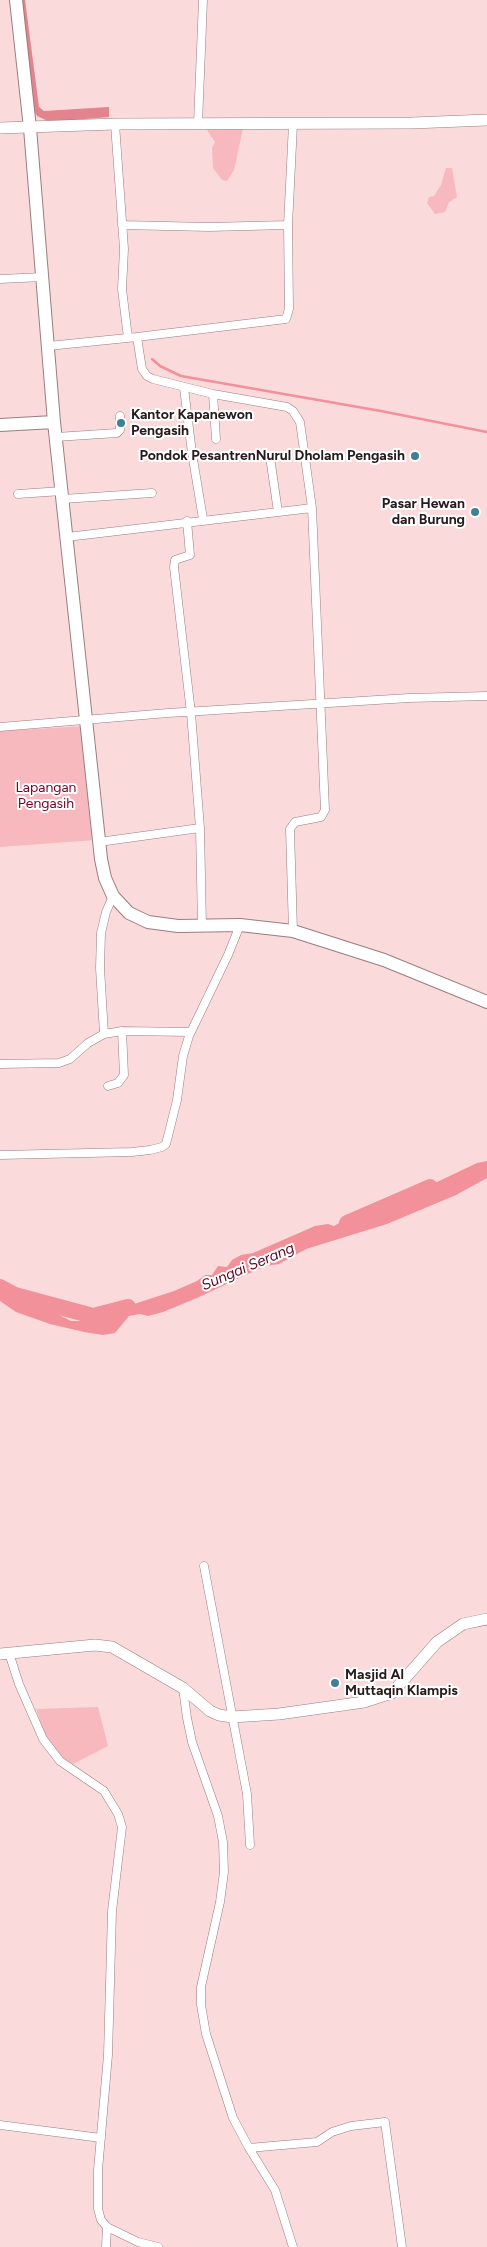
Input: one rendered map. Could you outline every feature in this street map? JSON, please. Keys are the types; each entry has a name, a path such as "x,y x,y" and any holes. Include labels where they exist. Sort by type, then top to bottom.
{"main road":[{"path":"16,0 30,128 54,422 99,842 105,878 113,896 129,913 148,922 178,926 240,925 293,931 384,960 487,1002"},
{"path":"0,425 54,422"}],"street":[{"path":"198,122 203,0"},
{"path":"0,128 198,122 293,124 487,120"},
{"path":"115,124 124,249 121,277 128,338"},
{"path":"48,346 282,321 286,319 290,309 288,225 293,124"},
{"path":"122,224 209,227 288,225"},
{"path":"0,279 43,277"},
{"path":"138,337 142,369 147,376 159,382 184,388 287,407 300,422 312,508 325,810 321,817 295,822 290,829 293,931"},
{"path":"184,388 203,520"},
{"path":"213,394 216,439"},
{"path":"56,437 117,433 120,430 120,416"},
{"path":"270,457 278,512"},
{"path":"18,494 152,493"},
{"path":"67,537 312,508"},
{"path":"187,522 190,554 174,563 191,713 200,828 202,926"},
{"path":"0,726 409,698 487,696"},
{"path":"99,842 200,828"},
{"path":"104,1034 100,968 101,932 106,912 113,896"},
{"path":"0,1155 132,1152 162,1147 169,1140 190,1032 228,955 240,925"},
{"path":"108,1086 118,1083 124,1075 122,1031"},
{"path":"0,1064 59,1063 70,1059 88,1043 104,1034 122,1031 190,1032"},
{"path":"204,1566 247,1794 250,1845"},
{"path":"158,2247 138,2242 107,2228 101,2220 98,2209 98,2170 108,2055 112,1911 122,1827 118,1814 104,1791 60,1761 43,1739 5,1653 95,1645 112,1647 183,1688 210,1711 232,1717 320,1710 379,1698 392,1693 437,1642 449,1632 463,1624 487,1619"},
{"path":"183,1688 192,1742 218,1816 223,1842 224,1872 220,1902 201,1987 201,2005 206,2034 230,2109 249,2148 275,2190 293,2247"},
{"path":"249,2148 318,2142 332,2132 351,2126 385,2122 402,2247"},
{"path":"0,2124 101,2138"},
{"path":"106,2247 107,2228"}],"green space":[{"path":"209,128 243,128 234,170 227,181 222,180 213,168 212,148 215,142 207,130"},
{"path":"446,168 452,168 457,197 449,202 445,212 435,214 427,203 429,197 434,196 441,185"},
{"name":"Lapangan Pengasih","path":"86,726 95,840 0,847 0,731"},
{"path":"98,1707 108,1746 73,1764 62,1757 45,1734 36,1709"}],"shaded area":[{"path":"20,0 25,0 39,107 44,111 109,107 109,117 50,122 37,116 33,109"}],"water":[{"path":"487,1161 487,1178 456,1195 387,1224 306,1249 279,1264 265,1266 163,1312 148,1316 140,1314 129,1316 115,1333 103,1335 50,1324 16,1312 0,1301 0,1287 12,1300 30,1307 57,1314 71,1321 94,1321 112,1309 174,1291 197,1281 205,1275 212,1275 218,1266 227,1267 232,1260 241,1255 253,1253 315,1226 328,1224 334,1226 341,1222 344,1217 372,1214 403,1203 414,1193 477,1163"}],"waterway":[{"path":"152,359 160,366 181,376 381,411 487,432"},
{"name":"Sungai Serang","path":"347,1223 430,1187"},
{"name":"Sungai Serang","path":"0,1287 15,1295 93,1316 128,1307"}],"place":[{"name":"Kantor Kapanewon Pengasih","path":"121,423"},
{"name":"Pondok PesantrenNurul Dholam Pengasih","path":"415,456"},
{"name":"Pasar Hewan dan Burung","path":"475,512"},
{"name":"Masjid Al Muttaqin Klampis","path":"335,1683"}]}
